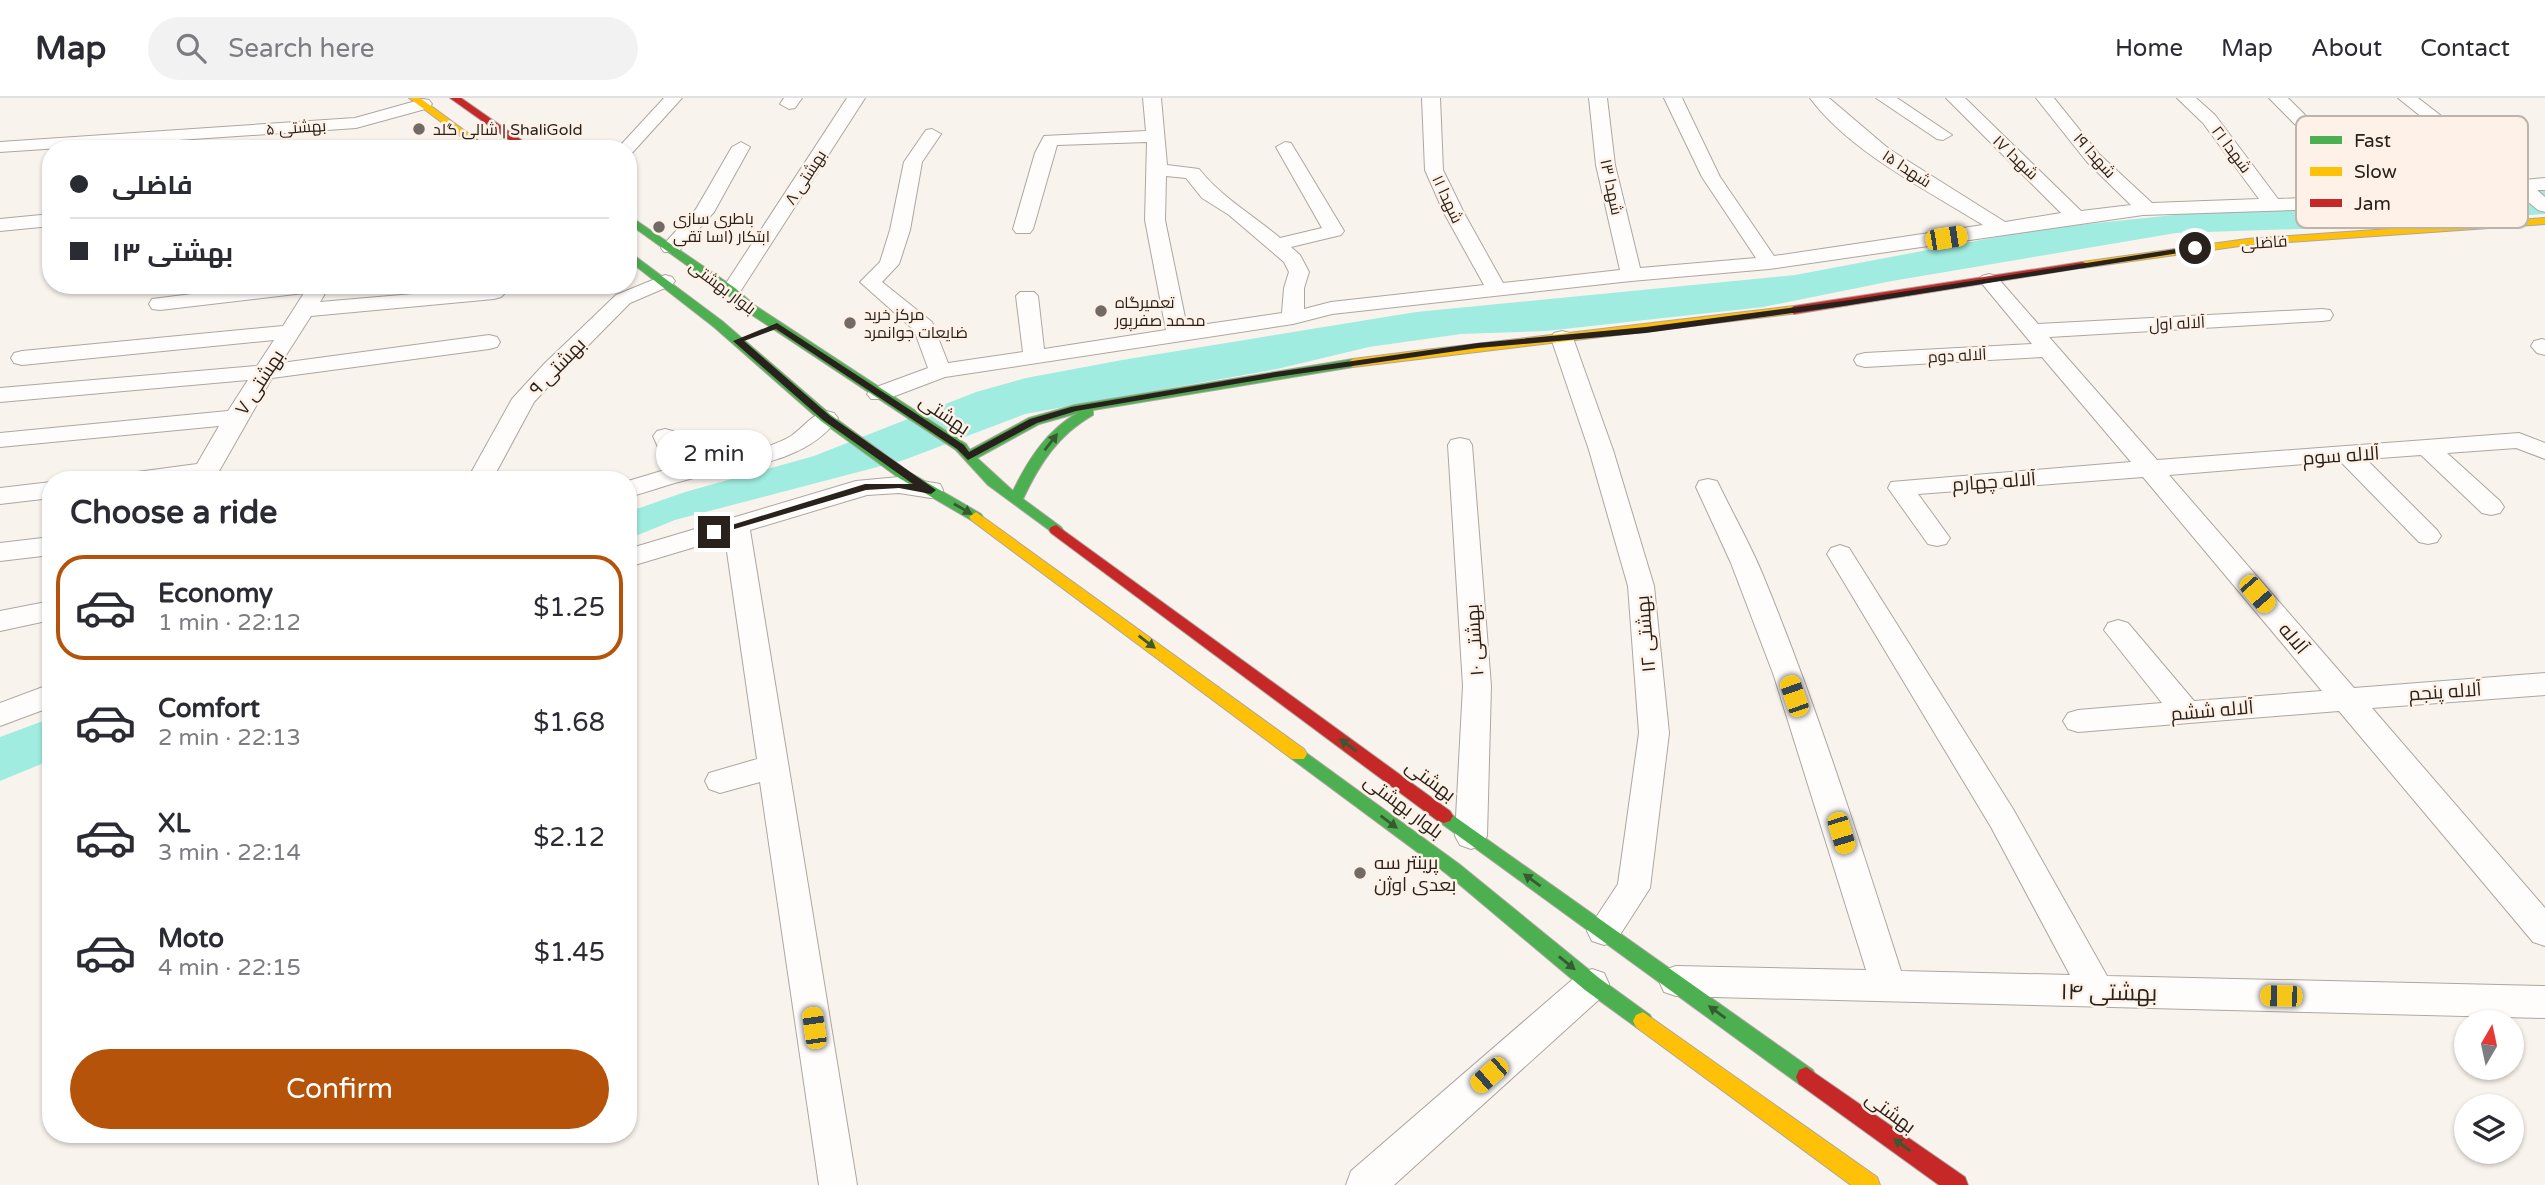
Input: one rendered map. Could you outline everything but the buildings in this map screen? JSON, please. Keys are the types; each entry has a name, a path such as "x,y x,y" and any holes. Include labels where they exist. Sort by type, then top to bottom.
{"main road":[{"path":"455,98 516,140"},
{"path":"418,101 472,140"},
{"name":"بلوار بهشتی","path":"637,224 731,290 738,341 831,422 904,475 992,526 1442,861 1592,984 1869,1185"},
{"name":"فاضلی","path":"964,452 1034,421 1074,409 1290,372 1478,346 1725,320 2169,251 2247,242 2446,228"},
{"name":"بلوار بهشتی","path":"637,261 665,281 734,316 777,325 883,397"},
{"path":"738,341 777,325"},
{"name":"بهشتی","path":"883,397 964,452 1016,500 1471,836 1957,1185"},
{"name":"فاضلی","path":"1016,500 1025,481 1057,433 1077,416 1113,403"}],"street":[{"path":"634,140 673,98"},
{"name":"بهشتی ۸","path":"731,290 856,98"},
{"path":"1152,98 1157,170 1155,220 1178,335"},
{"name":"شهدا ۱۱","path":"1431,98 1434,170 1454,213 1497,290"},
{"name":"شهدا ۱۳","path":"1598,98 1606,162 1631,275"},
{"path":"1673,98 1711,177 1769,263"},
{"name":"شهدا ۱۵","path":"1819,98 1834,115 1891,159 2003,229"},
{"path":"1885,98 1943,135"},
{"name":"شهدا ۱۷","path":"1955,98 2076,217"},
{"name":"شهدا ۱۹","path":"2045,98 2093,158 2147,209"},
{"name":"شهدا ۲۱","path":"2186,98 2209,119 2273,205"},
{"path":"2278,98 2296,116"},
{"path":"2407,98 2429,116"},
{"name":"بهشتی ۵","path":"105,140 356,123 418,101"},
{"path":"279,140 286,128"},
{"path":"932,134 913,162 900,230 889,264 870,282 924,327 940,371"},
{"path":"1023,229 1050,140 1156,136"},
{"name":"بهشتی ۵","path":"0,147 42,144"},
{"path":"671,248 704,212 741,147"},
{"path":"1277,245 1334,231 1285,147"},
{"path":"1157,170 1192,173 1209,194 1236,211 1293,259 1299,272 1294,288 1293,318"},
{"path":"2528,194 2545,206"},
{"path":"883,397 940,371 1293,318 1331,308 1631,275 1769,263 2076,217 2147,209 2296,204"},
{"path":"0,225 42,221"},
{"name":"بهشتی ۹","path":"637,293 665,281"},
{"name":"آلاله","path":"1989,281 2545,932"},
{"path":"160,304 244,294"},
{"name":"بهشتی ۷","path":"205,471 236,417 315,294"},
{"path":"305,310 483,294"},
{"name":"بهشتی ۹","path":"484,471 524,399 623,299 635,294"},
{"path":"1027,296 1034,355"},
{"name":"آلاله اول","path":"2040,341 2322,315"},
{"path":"22,358 291,332"},
{"name":"بهشتی ۱۲","path":"1562,338 1601,450 1641,586 1654,733 1634,888 1604,931"},
{"name":"آلاله دوم","path":"1865,360 2040,341"},
{"path":"0,395 267,372 489,342"},
{"path":"0,440 236,417"},
{"path":"637,486 682,472 744,460 798,442 831,422"},
{"path":"665,436 682,472"},
{"name":"آلاله سوم","path":"2150,470 2519,440 2539,448"},
{"name":"بهشتی ۱۰","path":"1460,445 1477,686 1471,836"},
{"path":"2428,448 2491,507"},
{"path":"2347,454 2428,536"},
{"name":"آلاله چهارم","path":"1937,538 1900,488 2150,470"},
{"path":"637,555 865,487 899,485 931,490"},
{"path":"1708,487 1748,572 1786,673 1841,833 1888,986"},
{"path":"0,496 42,491"},
{"path":"736,525 838,1185"},
{"path":"0,552 42,547"},
{"path":"1840,554 2002,818 2096,991"},
{"path":"0,621 42,612"},
{"path":"2119,630 2186,712"},
{"name":"آلاله پنجم","path":"2345,698 2545,684"},
{"name":"آلاله ششم","path":"2078,721 2345,698"},
{"path":"0,715 42,699"},
{"path":"720,781 774,766"},
{"name":"بهشتی ۱۴","path":"1673,981 2545,1002"},
{"path":"1364,1185 1592,984"}],"water":[{"path":"2545,190 2545,214 2528,215 2528,192"},
{"path":"2296,211 2296,228 2330,228 2176,233 1892,281 1763,307 1546,331 1461,334 1369,347 1277,369 1025,414 904,460 675,520 637,535 637,509 685,492 814,456 976,392 1026,378 1416,312 1795,275 2018,233 2193,213"},
{"path":"42,721 42,764 0,781 0,737"}],"traffic: fast":[{"path":"637,224 731,291 750,308 961,447 981,471 1056,530"},
{"path":"637,261 718,324 826,418 904,475 976,517"},
{"path":"968,457 1034,421 1075,409 1353,363"},
{"path":"1016,500 1044,449 1063,428 1088,412"},
{"path":"1298,754 1453,869 1592,984 1643,1021"},
{"path":"1444,816 1806,1077"}],"traffic: slow":[{"path":"414,98 472,140"},
{"path":"2528,222 2545,221"},
{"path":"2082,265 2247,242 2446,228"},
{"path":"1353,363 1794,310"},
{"path":"976,517 1298,754"},
{"path":"1643,1021 1869,1185"}],"traffic: jam":[{"path":"455,98 516,140"},
{"path":"1794,310 2082,265"},
{"path":"1056,530 1444,816"},
{"path":"1806,1077 1957,1185"}],"place":[{"name":"شالی گلد | ShaliGold","path":"419,129"},
{"name":"باطری سازی ابتکار (اسا تقی","path":"659,227"},
{"name":"تعمیرگاه محمد صفرپور","path":"1101,311"},
{"name":"مرکز خرید ضایعات جوانمرد","path":"850,323"},
{"name":"پرینتر سه بعدی اوژن","path":"1360,873"}],"route":[{"path":"714,532 865,487 899,485 931,490 904,475 826,418 738,341 777,325 961,447 968,457 1034,421 1074,409 1276,374 1478,346 1646,330 1843,304 2195,248"}]}
